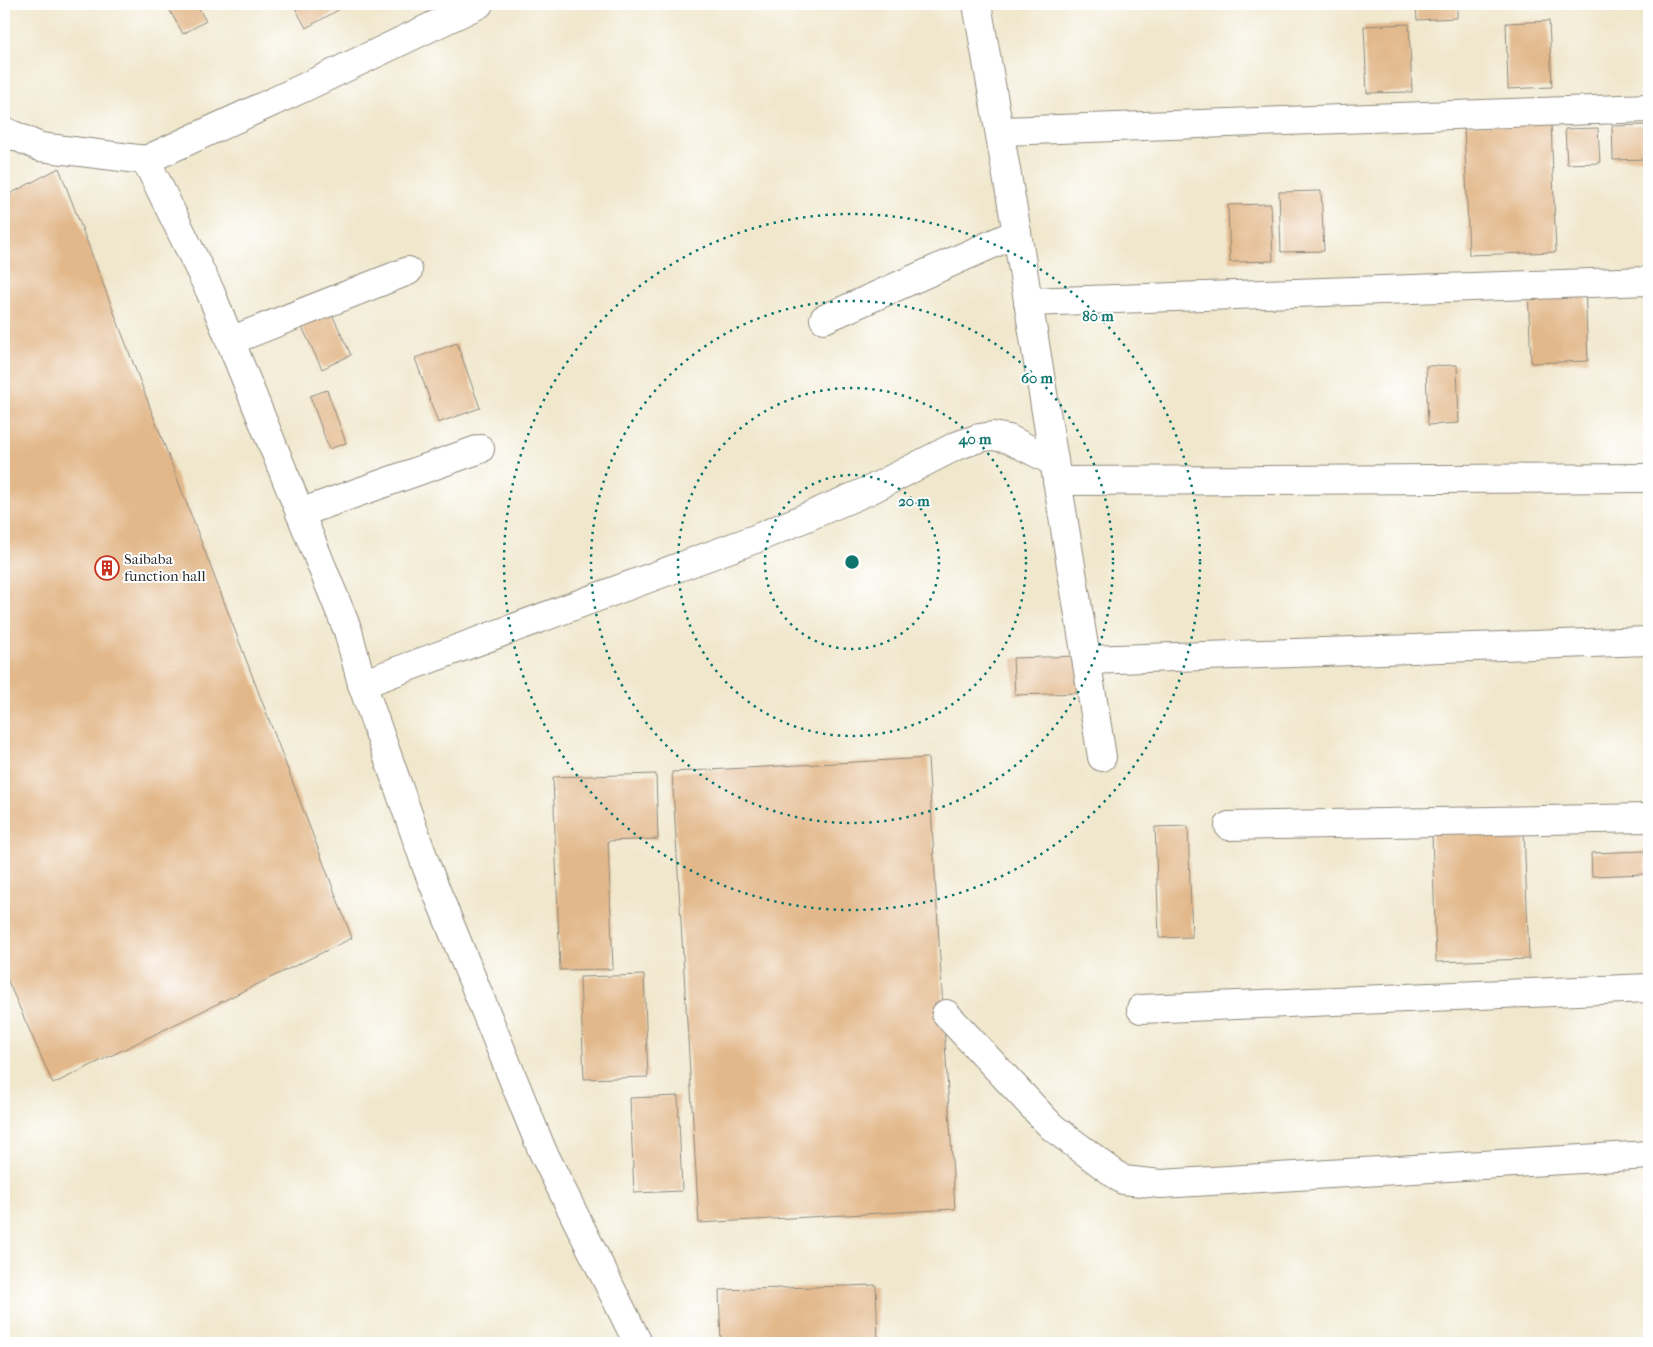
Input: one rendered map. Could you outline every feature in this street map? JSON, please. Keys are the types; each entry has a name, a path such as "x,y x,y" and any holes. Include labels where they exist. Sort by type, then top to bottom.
{"street":[{"path":"4,131 40,147 146,160 479,4"},
{"path":"977,4 1017,233 1102,757"},
{"path":"1000,131 1649,108"},
{"path":"146,160 210,291 348,631 362,684 427,868 542,1150 638,1343"},
{"path":"824,319 1017,233"},
{"path":"230,341 408,271"},
{"path":"1028,302 1649,281"},
{"path":"362,684 755,539 870,490 956,446 979,438 993,436 1009,439 1056,471 1649,478"},
{"path":"300,513 480,449"},
{"path":"1086,660 1649,641"},
{"path":"1230,826 1649,818"},
{"path":"1142,1009 1649,988"},
{"path":"946,1014 1052,1127 1123,1180 1161,1184 1649,1155"}],"building":[{"path":"166,4 196,4 206,21 183,34"},
{"path":"293,4 349,4 306,28"},
{"path":"1416,4 1457,4 1457,18 1417,20"},
{"path":"1549,21 1552,87 1508,89 1506,23"},
{"path":"1409,24 1412,92 1367,93 1364,26"},
{"path":"1551,122 1556,252 1469,255 1464,125"},
{"path":"1647,125 1648,159 1613,160 1612,126"},
{"path":"1598,128 1600,163 1567,164 1565,129"},
{"name":"Saibaba function hall","path":"59,168 352,938 53,1084 4,972 4,197"},
{"path":"1321,191 1324,251 1281,252 1279,192"},
{"path":"1271,204 1273,261 1230,262 1228,205"},
{"path":"1585,287 1588,361 1531,363 1528,289"},
{"path":"330,310 351,355 322,369 300,323"},
{"path":"457,343 480,408 438,423 415,358"},
{"path":"1457,365 1459,423 1428,425 1426,366"},
{"path":"327,390 346,443 329,449 310,396"},
{"path":"1079,656 1081,693 1015,695 1013,658"},
{"path":"928,758 955,1209 699,1223 672,772"},
{"path":"656,774 658,839 608,841 613,969 560,970 553,777"},
{"path":"1188,826 1192,937 1159,938 1155,827"},
{"path":"1524,830 1529,959 1436,962 1432,833"},
{"path":"1645,851 1646,874 1592,876 1591,853"},
{"path":"644,975 648,1077 584,1079 580,977"},
{"path":"678,1096 682,1191 634,1193 630,1098"},
{"path":"876,1285 878,1343 721,1343 719,1290"}],"place":[{"name":"Saibaba function hall","path":"107,568"}]}
